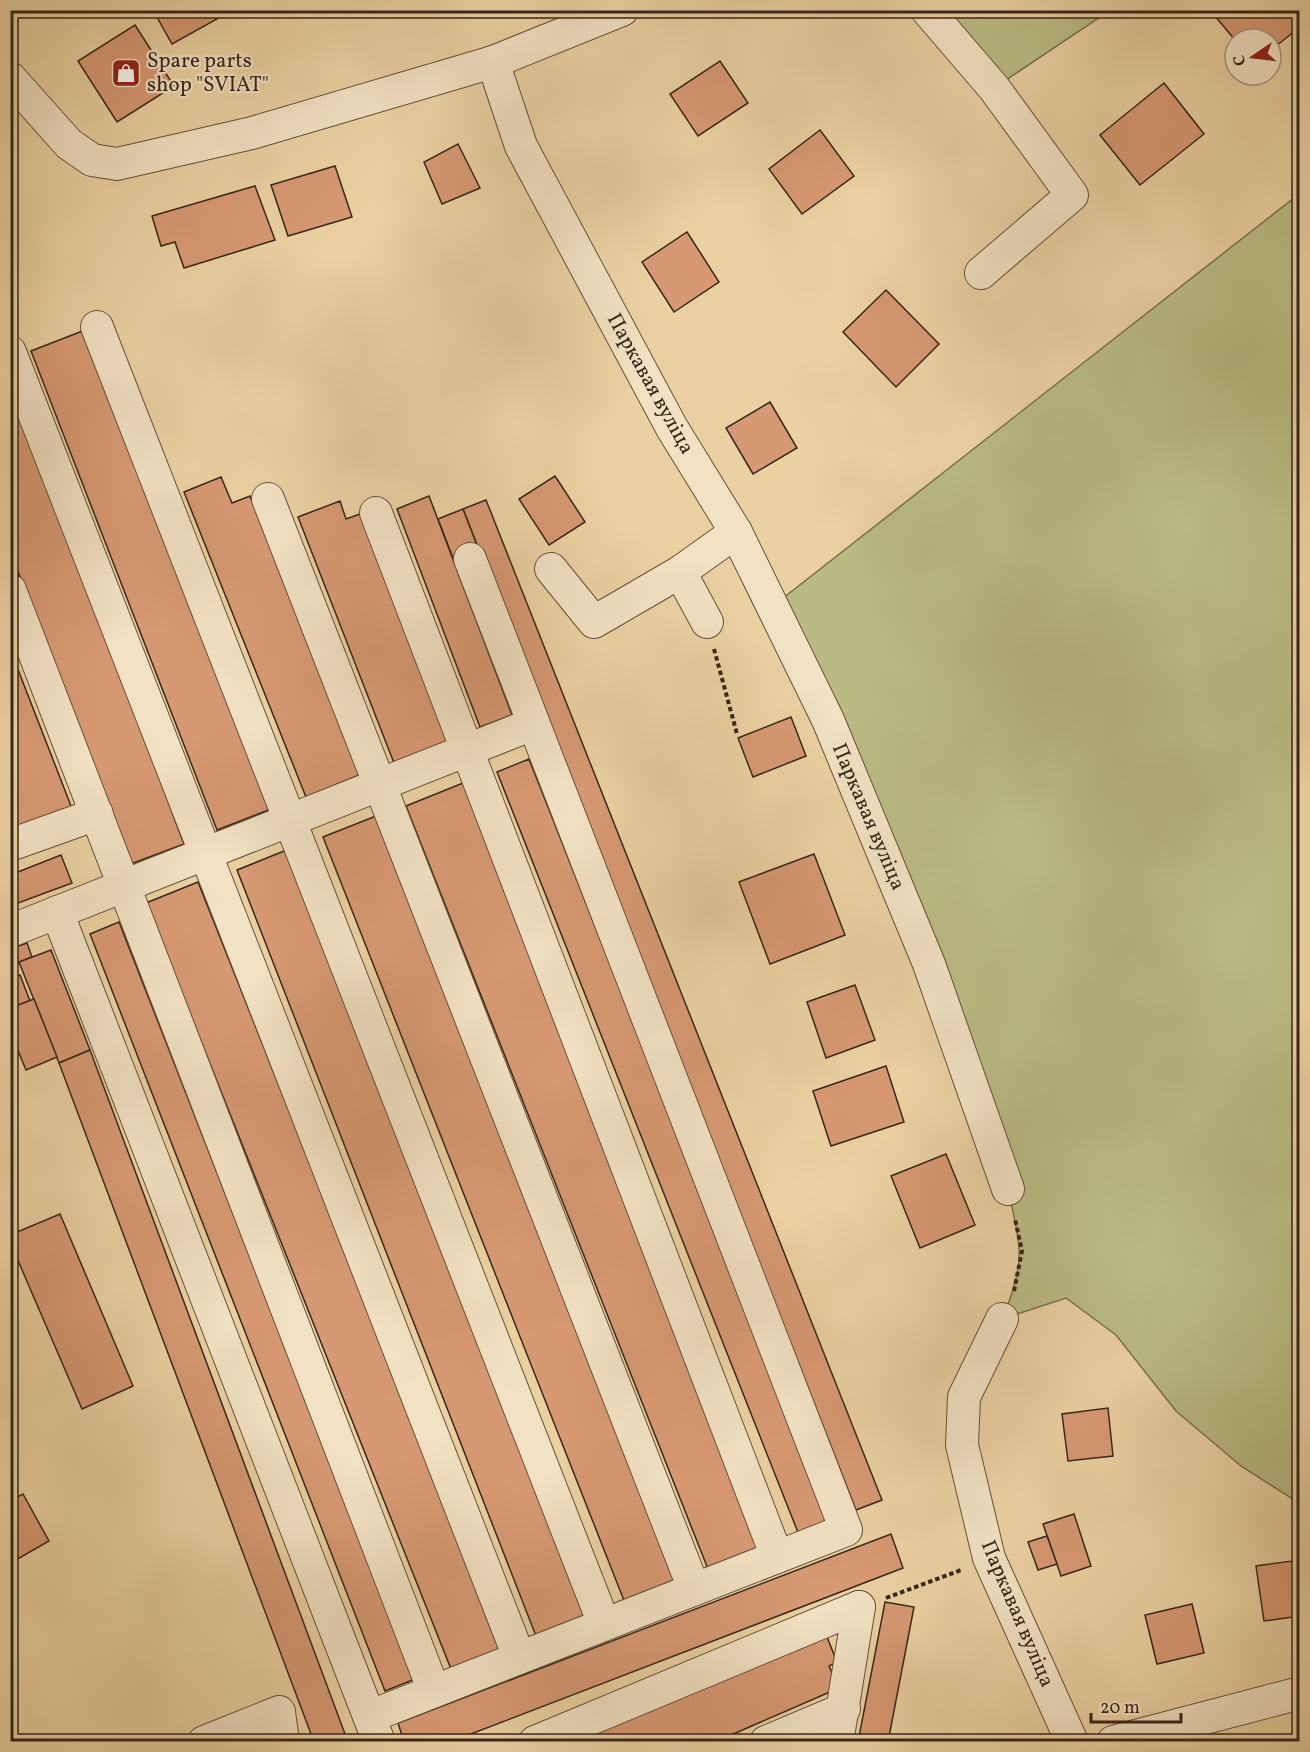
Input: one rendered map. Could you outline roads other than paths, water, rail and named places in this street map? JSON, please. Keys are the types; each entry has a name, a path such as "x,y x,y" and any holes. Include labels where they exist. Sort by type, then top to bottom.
{"street":[{"path":"10,78 69,144 92,160 117,164 252,133 493,62 622,10"},
{"path":"927,10 994,88 1072,195 981,273"},
{"name":"Паркавая вуліца","path":"493,62 520,146 672,428 736,532 828,720 912,922 970,1076 1008,1189"},
{"path":"97,327 604,1624"},
{"path":"10,352 519,1658"},
{"path":"268,499 694,1589"},
{"path":"376,513 777,1557"},
{"path":"551,569 594,622 680,572 736,532"},
{"path":"57,912 375,1729 434,1691 846,1530 470,559"},
{"path":"680,572 707,622"},
{"path":"10,590 434,1691"},
{"path":"10,931 533,724"},
{"path":"12,841 97,814"},
{"name":"Паркавая вуліца","path":"1002,1319 964,1397 962,1445 989,1558 1072,1742"},
{"path":"535,1742 859,1607 837,1742"},
{"path":"1113,1742 1299,1693"},
{"path":"766,1742 844,1708"},
{"path":"204,1742 279,1712 283,1742"}],"place":[{"name":"Spare parts shop \"SVIAT\"","path":"126,73"}]}
